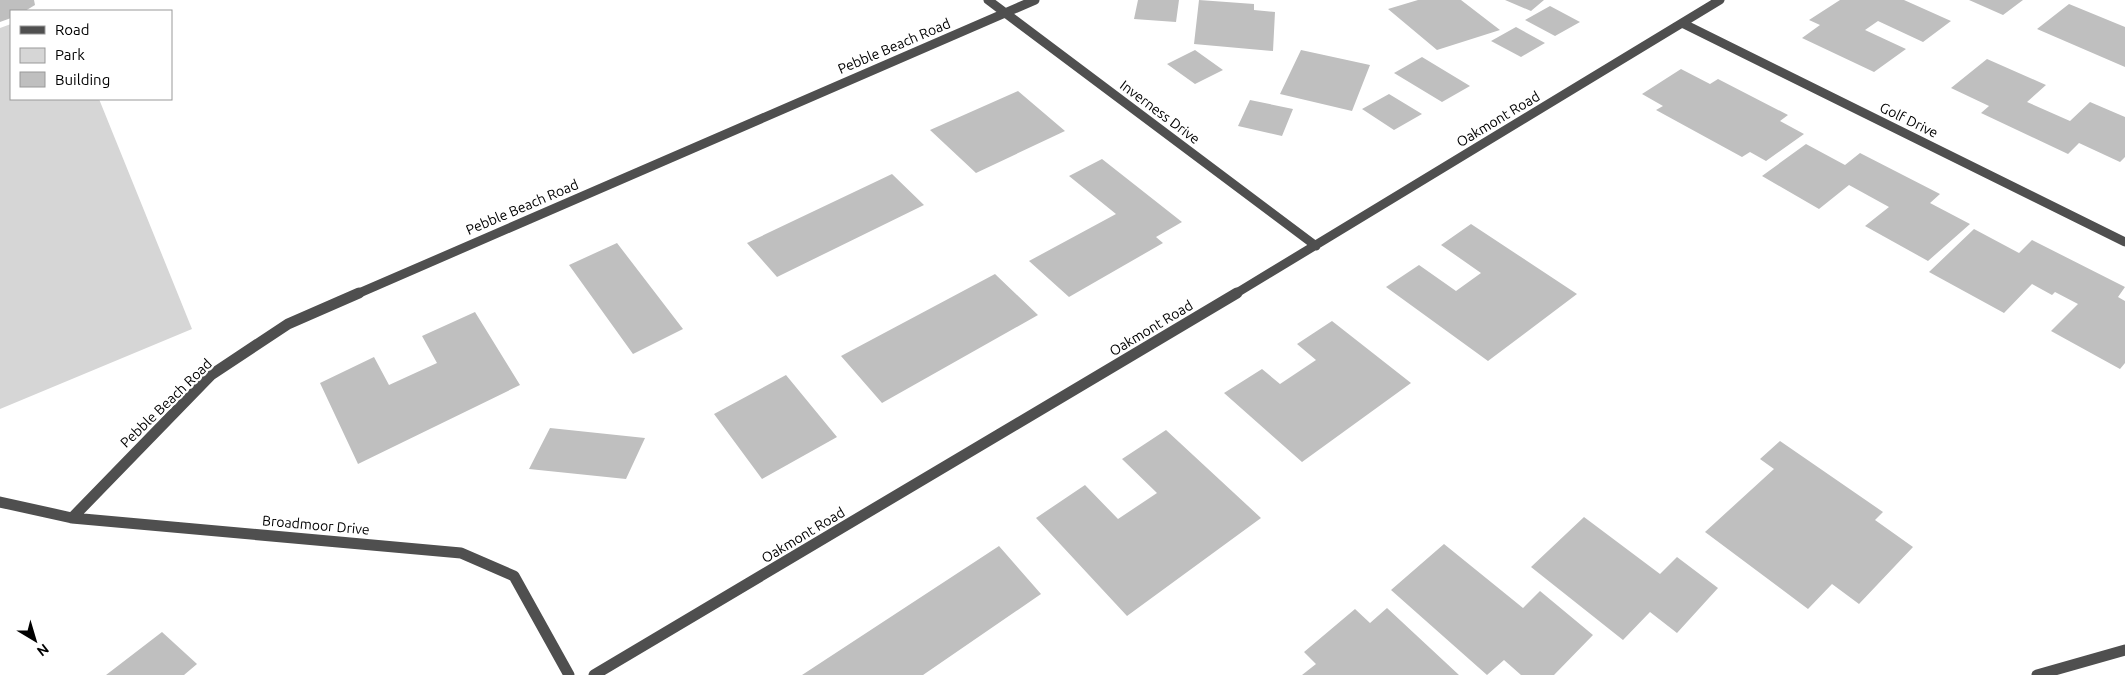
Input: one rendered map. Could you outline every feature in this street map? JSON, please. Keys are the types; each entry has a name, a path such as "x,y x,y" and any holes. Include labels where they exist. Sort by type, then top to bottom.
{"street":[{"name":"Inverness Drive","path":"988,0 1316,246"},
{"name":"Pebble Beach Road","path":"72,518 211,375 288,324 1035,0"},
{"name":"Oakmont Road","path":"594,675 1316,246 1720,0"},
{"name":"Golf Drive","path":"1682,24 2125,242"},
{"name":"Broadmoor Drive","path":"0,502 72,518 461,553 514,576 569,675"},
{"path":"2037,675 2125,650"}],"green space":[{"path":"10,24 10,100 99,100 192,329 0,409 0,28"}],"building":[{"path":"0,0 34,0 35,5 27,10 10,10 10,18 0,22"},
{"path":"1138,0 1179,0 1176,22 1134,19"},
{"path":"1199,0 1254,4 1254,10 1275,12 1273,51 1194,44"},
{"path":"1418,0 1461,0 1500,30 1437,50 1388,9"},
{"path":"1505,0 1544,0 1531,11"},
{"path":"1840,0 1904,0 1951,21 1923,42 1878,21 1865,30 1906,49 1874,72 1802,38 1820,25 1809,20"},
{"path":"1969,0 2023,0 2003,15"},
{"path":"2069,4 2125,27 2125,67 2037,29"},
{"path":"1550,6 1580,22 1555,36 1525,20"},
{"path":"1516,27 1545,43 1521,57 1491,41"},
{"path":"1195,50 1223,70 1195,84 1167,64"},
{"path":"1301,50 1370,65 1352,111 1280,94"},
{"path":"1422,57 1470,86 1442,102 1394,73"},
{"path":"1987,59 2046,85 2027,102 2070,121 2090,102 2125,117 2125,157 2120,162 2079,143 2068,154 1981,113 1989,106 1951,88"},
{"path":"1681,69 1710,84 1718,79 1788,115 1780,121 1804,134 1766,161 1750,152 1742,157 1656,110 1663,106 1642,94"},
{"path":"1018,91 1065,131 976,173 930,130"},
{"path":"1389,94 1422,114 1394,130 1362,109"},
{"path":"1250,100 1293,109 1282,136 1238,126"},
{"path":"1806,144 1845,165 1860,153 1940,194 1930,203 1970,224 1928,261 1865,226 1889,207 1849,185 1819,209 1762,176"},
{"path":"1102,159 1182,222 1156,237 1163,243 1069,297 1029,261 1116,214 1069,176"},
{"path":"892,174 924,205 777,277 747,243"},
{"path":"1471,224 1577,294 1488,361 1386,287 1419,265 1456,291 1481,273 1441,245"},
{"path":"1974,229 2019,253 2032,240 2125,287 2118,297 2125,301 2125,363 2120,369 2051,331 2078,304 2055,292 2052,295 2032,284 2004,313 1929,272"},
{"path":"617,243 683,329 633,354 569,265"},
{"path":"995,274 1038,315 882,403 841,356"},
{"path":"475,312 520,385 358,464 320,383 374,357 389,385 437,363 422,336"},
{"path":"1332,321 1411,383 1302,462 1224,393 1262,369 1280,384 1316,360 1297,344"},
{"path":"786,375 837,437 762,479 714,414"},
{"path":"550,428 645,438 626,479 529,469"},
{"path":"1166,430 1261,518 1127,616 1036,518 1085,485 1118,519 1157,493 1122,459"},
{"path":"1780,441 1883,512 1875,520 1913,547 1859,604 1832,584 1808,609 1705,532 1774,469 1760,459"},
{"path":"1584,517 1660,574 1677,557 1718,588 1677,633 1650,612 1623,640 1531,567"},
{"path":"1444,544 1523,608 1540,591 1593,635 1554,675 1521,675 1504,660 1487,675 1391,590"},
{"path":"999,546 1041,594 923,675 802,675"},
{"path":"1387,608 1459,675 1302,675 1316,664 1304,652 1355,609 1370,623"},
{"path":"162,632 197,664 184,675 106,675"}]}
